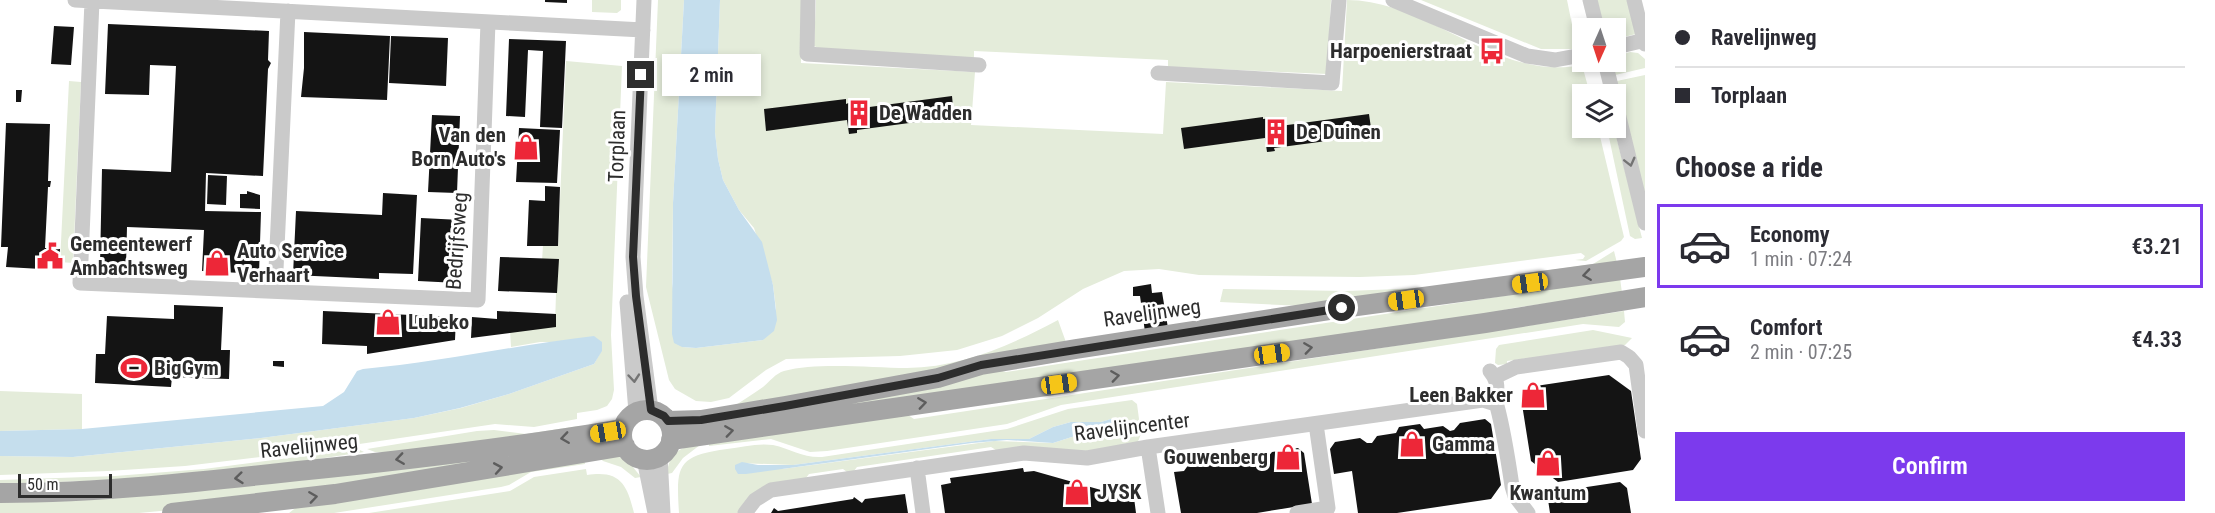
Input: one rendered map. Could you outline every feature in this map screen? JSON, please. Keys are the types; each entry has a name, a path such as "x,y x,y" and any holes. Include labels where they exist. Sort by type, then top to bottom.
{"main road":[{"name":"Ravelijnweg","path":"661,444 701,420 938,378 981,365 1342,308 1645,267"},
{"path":"661,444 664,416 643,411 630,417 624,438 633,455 661,444 727,431 1485,323 1645,297"},
{"path":"172,513 335,494 624,438"},
{"name":"Ravelijnweg","path":"0,493 80,491 199,482 526,444 624,438"}],"street":[{"path":"75,0 643,30"},
{"name":"Torplaan","path":"643,411 633,257 644,0"},
{"path":"808,0 807,54 979,65"},
{"path":"1158,74 1332,83 1339,0"},
{"path":"1394,0 1527,56 1554,60 1572,57"},
{"path":"1590,0 1594,18"},
{"path":"1626,46 1645,41 1635,0"},
{"name":"Bedrijfsweg","path":"92,1 80,283 478,300 488,22"},
{"path":"275,291 288,11"},
{"path":"1624,138 1645,223"},
{"path":"1528,513 1515,496 1512,486 1501,416 1496,404 1498,393 1493,374 1516,367 1621,352 1629,357 1636,366 1645,431"},
{"name":"Ravelijncenter","path":"745,513 755,500 771,490 917,468 1024,453 1087,458 1148,447 1483,400 1496,404"},
{"path":"1297,513 1328,508 1316,424"},
{"path":"655,513 661,444"},
{"path":"661,444 663,513"},
{"path":"1148,447 1158,513"},
{"path":"917,468 923,513"}],"green space":[{"path":"592,0 621,0 621,10 617,13 592,12"},
{"path":"658,0 684,0 673,203 672,283 682,347 696,348 763,340 776,309 773,285 754,228 739,210 723,180 718,159 715,132 720,0 802,0 801,63 975,72 971,125 1163,134 1166,82 1342,91 1347,0 1377,3 1435,25 1491,52 1520,62 1550,67 1572,66 1572,72 1584,72 1587,84 1572,84 1572,138 1600,138 1624,237 1586,261 1575,260 1583,259 1585,256 1581,253 1414,275 1360,277 1199,275 1159,269 1124,271 1083,289 1038,318 1002,336 957,350 900,356 786,359 766,370 729,398 711,402 696,401 675,389 669,380 646,287"},
{"path":"816,0 1331,0 1327,74 1168,67 1168,60 974,51 974,60 830,53 814,46"},
{"path":"1421,0 1567,0 1572,24 1572,49 1541,49"},
{"path":"1597,0 1627,0 1636,34 1626,36 1626,18 1602,18"},
{"path":"1626,53 1638,53 1645,59 1645,68 1611,76 1611,72 1626,72"},
{"path":"566,61 622,66 611,335 614,390 607,406 577,413 577,419 534,427 495,424 312,451 185,466 0,475 0,456 73,457 261,438 414,418 461,408 509,394 594,364 602,350 602,342 540,342 511,347 510,330 555,325 557,262 542,261 543,245 558,246"},
{"path":"1645,75 1645,199 1626,132 1626,84 1613,84 1612,82"},
{"path":"69,81 81,82 73,263 60,262"},
{"path":"1609,138 1617,138 1642,238 1635,239 1630,236"},
{"path":"1614,251 1617,263 1303,306 1220,302 1223,289 1346,291 1425,288 1593,264"},
{"path":"1620,278 1622,293 1513,308 1452,322 897,405 779,412 995,369 1006,372"},
{"path":"1624,311 1625,322 1619,327 1583,324 1061,405 1007,424 827,451 810,452 771,439 709,446 709,440 905,413 914,419"},
{"path":"1058,320 1067,345 728,410 784,371 812,367 907,368 947,364 1004,346"},
{"path":"1593,330 1632,338 1625,345 1530,360 1529,358 1507,361 1507,364 1495,363 1496,349 1499,345"},
{"path":"0,391 82,394 82,429 0,431"},
{"path":"1132,400 1137,404 1141,434 1137,444 1090,453 996,450 991,447 857,467 854,471 847,472 843,469 809,474 806,478 740,513 679,513 680,474 683,466 698,455 750,445 773,445 809,456 822,457 1007,429 1068,409","holes":["1111,419 1118,422 1120,429 1116,433 1078,435 1053,443 994,441 782,469 738,463 793,465 991,439 1029,439 1053,427 1071,422 1101,422"]},
{"path":"578,426 580,431 412,453 375,452 367,449 477,431 494,430 526,434"},
{"path":"700,445 683,458 672,473 667,474 670,461 677,452 687,447"},
{"path":"358,449 364,452 285,464 142,479 0,484 0,480 115,476 204,469"},
{"path":"582,449 203,507 139,513 0,513 0,501 323,476"},
{"path":"615,455 628,461 641,477 635,478 621,467 600,458"},
{"path":"584,457 585,464 531,472 501,487 334,513 289,513 302,503"},
{"path":"586,469 587,475 607,475 620,481 625,487 634,513 369,513 510,491 534,477"}],"water":[{"path":"684,0 720,0 715,132 718,159 723,180 739,210 762,242 773,285 777,320 774,331 763,340 696,348 682,347 674,343 672,334 673,203"},
{"path":"594,336 602,342 602,351 594,364 509,394 414,418 261,438 73,457 0,456 0,431 82,429 323,406 344,392 357,371 363,369"},
{"path":"1111,419 1119,425 1119,431 1116,433 1078,435 1053,443 1007,440 746,474 738,474 735,469 735,465 742,462 758,465 793,465 991,439 1029,439 1053,427 1071,422 1101,422"}],"building":[{"path":"545,0 567,0 567,3 545,2"},
{"path":"108,24 269,31 268,60 271,63 268,69 263,176 206,173 205,211 261,212 259,274 202,271 204,230 127,227 126,266 100,265 102,169 171,172 176,66 150,65 149,95 105,94"},
{"path":"54,26 74,27 71,65 51,64"},
{"path":"304,32 390,36 387,100 301,97"},
{"path":"391,36 448,38 446,86 389,83"},
{"path":"509,39 566,41 562,128 540,127 543,51 528,50 525,117 506,116"},
{"path":"16,90 22,90 21,102 16,102"},
{"name":"De Wadden","path":"952,96 954,117 857,130 857,133 849,134 847,120 766,131 764,109 846,99 846,104 861,98 862,108"},
{"name":"De Duinen","path":"1369,114 1372,135 1274,148 1275,151 1267,152 1265,138 1184,149 1181,128 1263,117 1263,119 1279,117 1280,126"},
{"path":"432,115 460,116 457,193 428,192"},
{"path":"6,123 50,124 48,181 51,181 48,187 45,248 60,249 59,270 6,267 8,247 1,247"},
{"path":"519,128 560,130 557,183 516,182"},
{"path":"208,175 227,176 226,205 207,204"},
{"path":"545,186 560,187 558,246 527,246 529,200 545,201"},
{"path":"247,191 260,195 260,209 240,208 240,194 247,194"},
{"path":"383,193 417,195 413,274 379,273 379,279 293,275 296,211 382,215"},
{"path":"421,218 461,220 458,283 418,281"},
{"path":"500,257 559,259 557,293 498,291"},
{"path":"1151,284 1152,293 1162,292 1168,328 1145,332 1140,296 1133,296 1133,287"},
{"path":"174,305 223,307 221,350 230,350 229,379 172,377 171,387 95,383 96,354 105,354 107,316 174,319"},
{"path":"323,311 456,317 455,340 367,354 367,346 322,344"},
{"path":"497,311 556,314 556,327 471,338 472,317 497,319"},
{"path":"273,361 284,361 284,367 273,366"},
{"path":"1609,375 1631,391 1641,459 1633,470 1558,482 1531,461 1521,398 1529,387"},
{"path":"1485,419 1491,424 1501,485 1491,499 1397,513 1358,513 1352,471 1334,474 1330,449 1335,442 1360,438 1367,443 1372,443 1377,436 1396,433 1399,427 1420,424 1424,429 1443,426 1450,431 1460,423"},
{"path":"1298,448 1304,453 1312,504 1257,513 1181,513 1174,472 1184,471 1189,464 1215,460 1222,466 1226,465 1231,458 1256,454 1263,459 1272,452"},
{"path":"1023,468 1024,472 1034,471 1101,490 1102,495 1133,490 1136,513 945,513 941,485 951,483 950,478"},
{"path":"1620,482 1627,488 1631,513 1550,513 1547,493"},
{"path":"905,494 908,513 771,513 774,508 778,511 854,497 862,503 865,499"}],"place":[{"name":"Harpoenierstraat","path":"1492,51"},
{"name":"De Wadden","path":"859,113"},
{"name":"De Duinen","path":"1276,132"},
{"name":"Van den Born Auto's","path":"526,147"},
{"name":"Gemeentewerf Ambachtsweg","path":"50,256"},
{"name":"Auto Service Verhaart","path":"217,263"},
{"name":"Lubeko","path":"388,322"},
{"name":"BigGym","path":"134,368"},
{"name":"Leen Bakker","path":"1533,395"},
{"name":"Gamma","path":"1412,444"},
{"name":"Gouwenberg","path":"1288,457"},
{"name":"Kwantum","path":"1548,463"},
{"name":"JYSK","path":"1077,492"}],"route":[{"path":"641,75 633,257 636,296 651,410 658,412 668,421 701,420 785,406 938,378 981,365 1342,308"}]}
